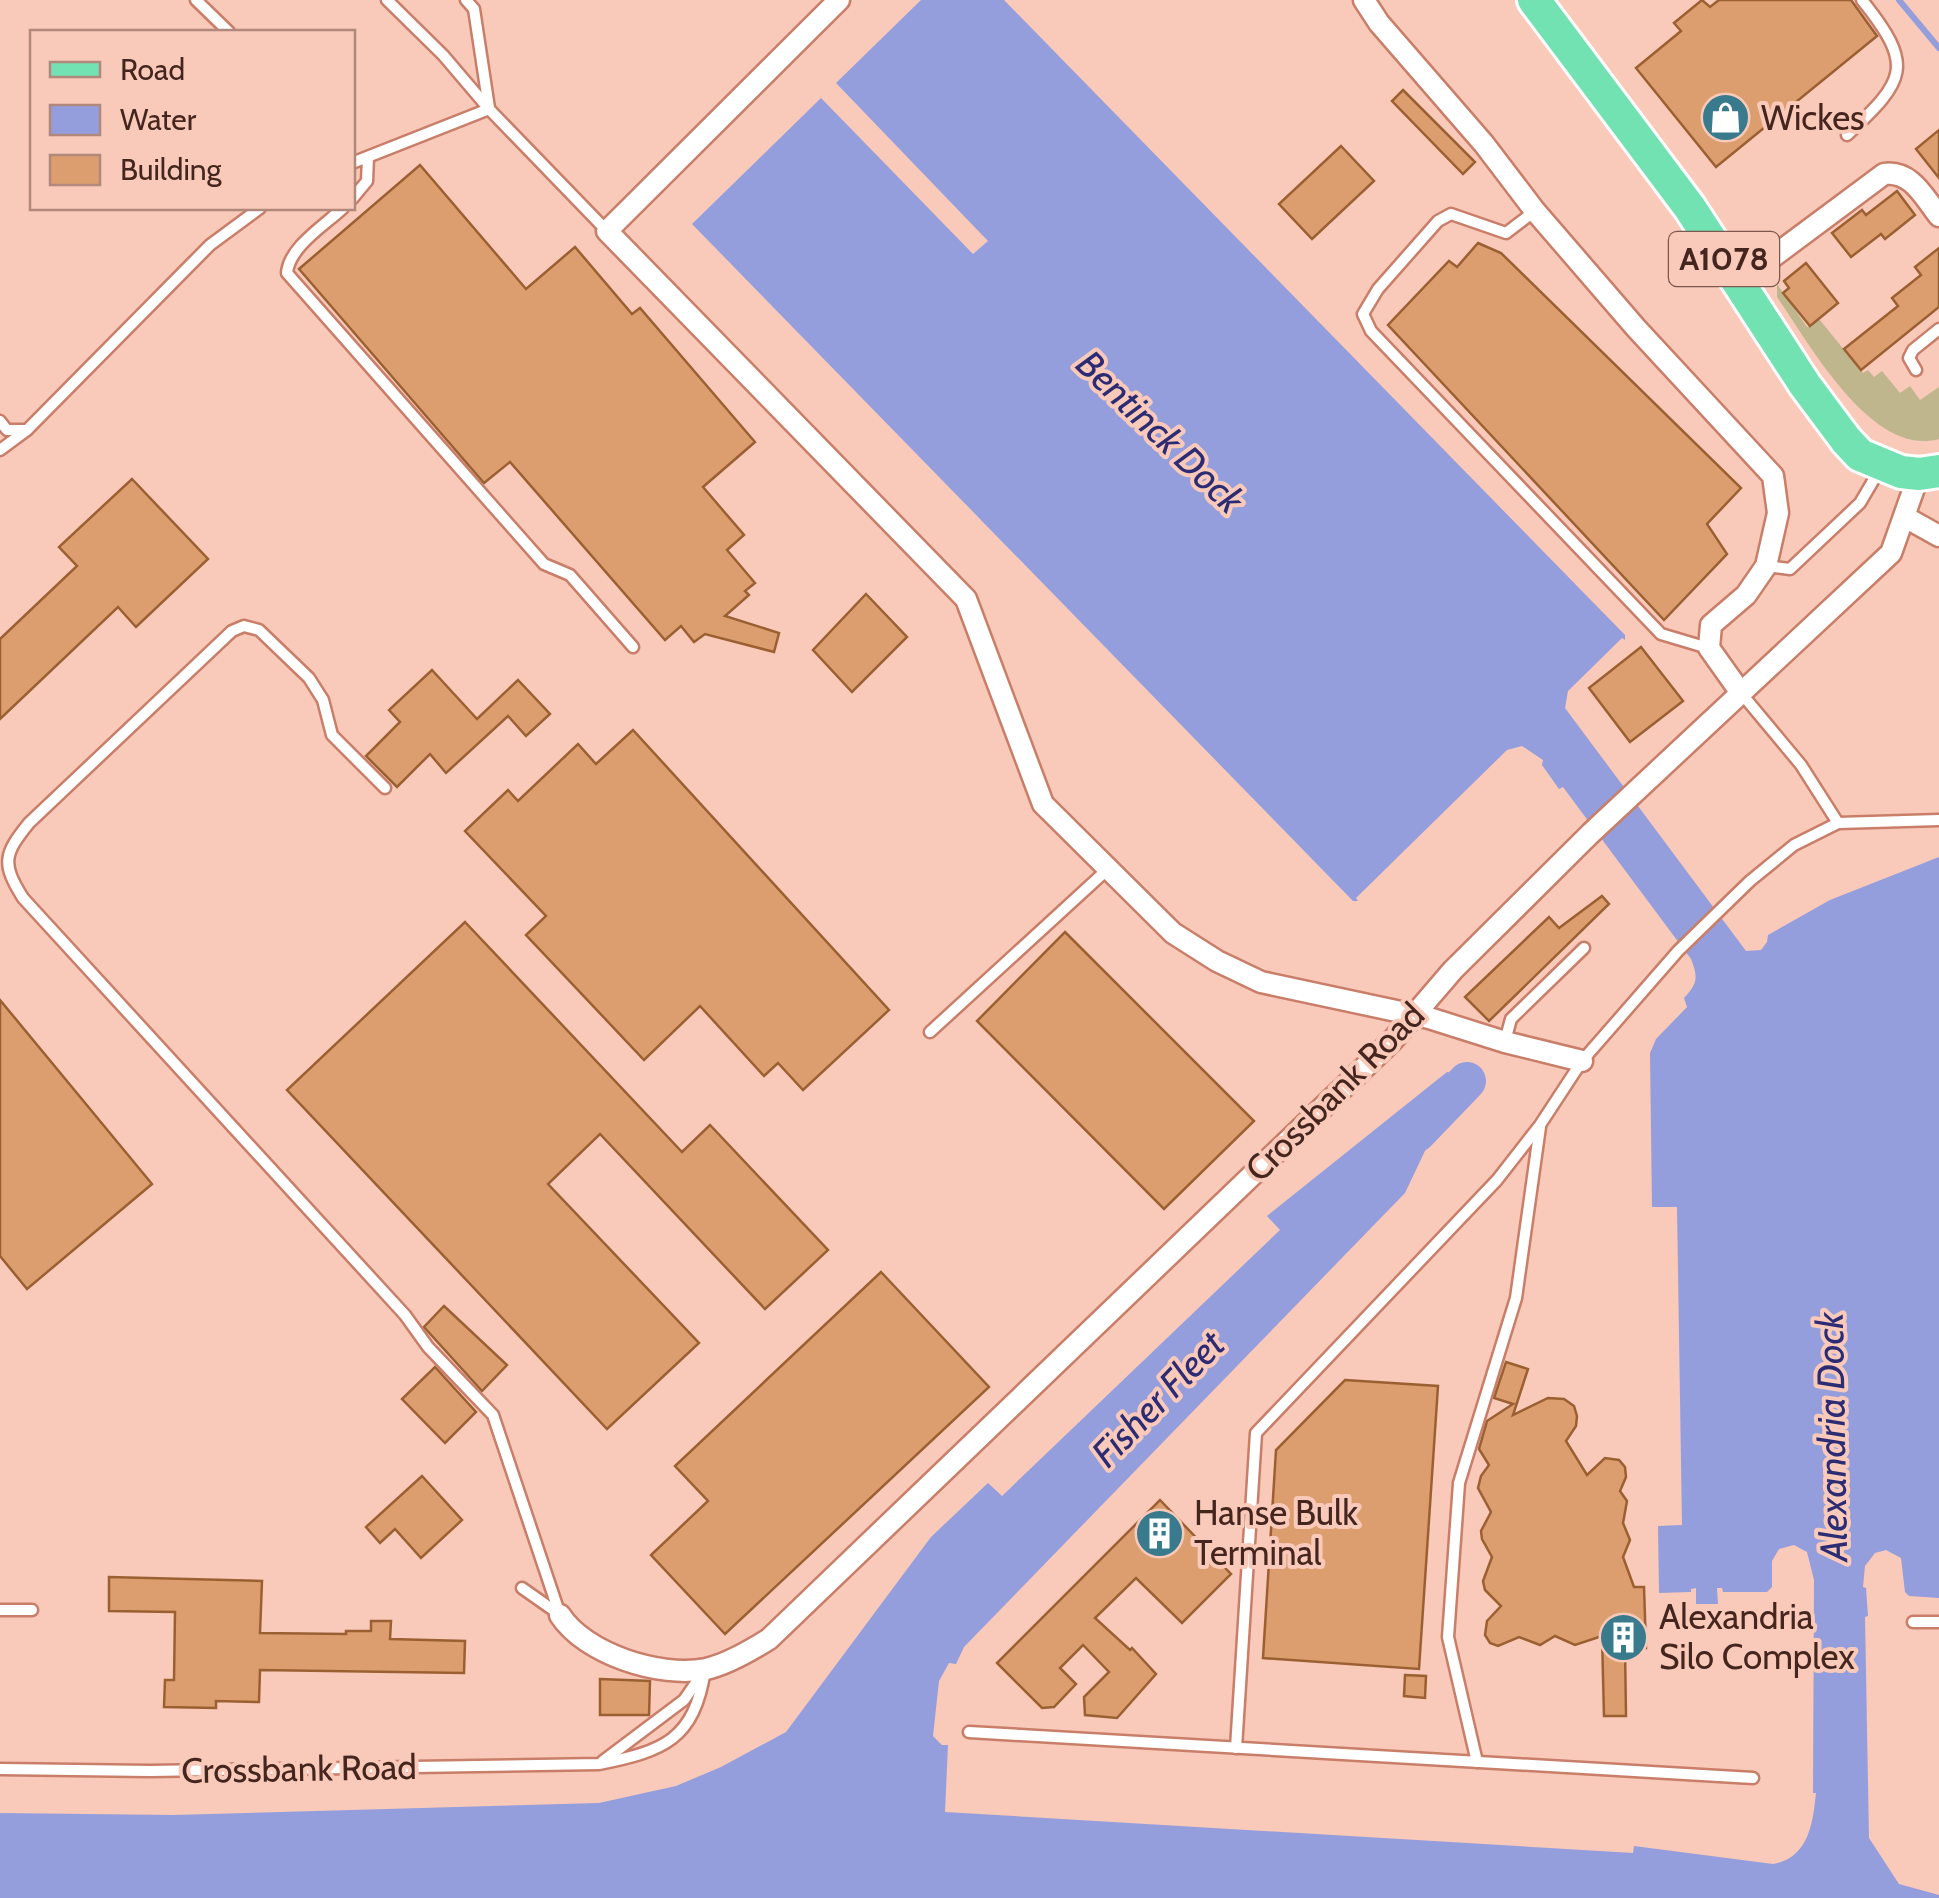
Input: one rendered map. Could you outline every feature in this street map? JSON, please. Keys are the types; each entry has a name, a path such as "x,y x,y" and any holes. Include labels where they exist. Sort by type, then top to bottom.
{"main road":[{"name":"A1078","path":"1534,0 1690,208 1805,385 1846,440 1860,455 1882,466 1929,472"}],"street":[{"path":"839,0 607,231 966,599 1043,804 1173,933 1217,961 1262,982 1415,1014 1582,1061"},
{"path":"1364,0 1378,23 1484,144 1535,212 1773,476 1778,513 1766,566 1746,595 1711,626 1710,648 1741,693"},
{"path":"1739,282 1884,174 1894,172 1909,179 1939,216"},
{"name":"Crossbank Road","path":"560,1615 570,1630 597,1650 656,1666 705,1669 769,1639 1392,1041 1453,970 1590,834 1891,552 1929,472"},
{"path":"1905,517 1939,536"}],"lane":[{"path":"196,0 227,30"},
{"path":"387,0 607,231"},
{"path":"466,0 474,9 489,109"},
{"path":"1847,136 1878,106 1899,70 1897,51 1889,33 1862,0"},
{"path":"355,195 367,181 357,160 489,109"},
{"path":"0,450 27,430 210,245 257,210"},
{"path":"342,210 295,252 287,273 534,554 548,568 570,574 633,647"},
{"path":"1535,212 1506,233 1451,214 1438,221 1378,289 1363,314 1371,330 1661,634 1710,648"},
{"path":"1916,370 1909,358 1939,329"},
{"path":"0,422 7,430 27,430"},
{"path":"1766,566 1790,569 1860,503 1882,466"},
{"path":"386,788 332,735 323,700 309,678 260,630 244,626 232,630 29,823 11,845 6,860 9,876 22,898 245,1138 404,1315 428,1347 493,1415 560,1615"},
{"path":"1741,693 1800,765 1838,822"},
{"path":"1236,1748 1256,1433 1496,1180 1540,1125 1582,1061 1678,951 1750,881 1794,845 1838,822 1939,820"},
{"path":"930,1032 1109,868"},
{"path":"1505,1042 1511,1019 1584,948"},
{"path":"1476,1762 1448,1636 1459,1483 1516,1298 1540,1125"},
{"path":"522,1588 560,1615"},
{"path":"0,1610 32,1610"},
{"path":"1913,1622 1939,1622"},
{"name":"Crossbank Road","path":"0,1769 599,1764 644,1755 668,1743 700,1703 705,1669"},
{"name":"Crossbank Road","path":"599,1764 684,1700 705,1669"},
{"path":"969,1732 1753,1778"}],"shaded area":[{"path":"1777,284 1807,327 1819,319 1863,373 1868,370 1874,377 1882,371 1900,393 1910,386 1920,400 1939,387 1939,439 1914,440 1890,431 1867,415 1806,341 1777,297"}],"water":[{"path":"921,0 1004,0 1625,635 1625,640 1622,638 1568,691 1565,708 1746,951 1761,950 1768,935 1830,900 1939,857 1939,1598 1909,1596 1905,1592 1901,1558 1886,1550 1875,1553 1865,1566 1863,1587 1868,1616 1865,1617 1869,1838 1899,1884 1939,1898 0,1898 0,1813 173,1815 599,1803 676,1786 786,1732 931,1537 988,1483 1002,1496 1280,1230 1267,1216 1447,1072 1461,1075 1405,1193 964,1647 956,1664 949,1663 939,1681 933,1736 942,1745 948,1745 945,1812 1633,1853 1634,1846 1773,1864 1794,1854 1807,1837 1816,1793 1814,1580 1807,1552 1794,1545 1779,1549 1772,1561 1772,1587 1767,1592 1723,1592 1717,1588 1718,1604 1696,1604 1696,1588 1691,1592 1659,1593 1658,1526 1682,1525 1677,1207 1652,1207 1650,1053 1656,1039 1687,1007 1684,998 1695,980 1691,959 1563,787 1559,789 1542,765 1543,760 1522,746 1507,750 1356,898 1358,901 1353,901 692,224 821,98 973,254 988,241 836,83"}],"building":[{"name":"Wickes","path":"1702,0 1710,7 1719,0 1851,0 1877,36 1716,167 1636,68 1681,31 1674,23"},
{"path":"1403,90 1475,162 1463,174 1392,101"},
{"path":"1939,130 1939,178 1916,149"},
{"path":"1341,146 1374,181 1312,239 1279,204"},
{"path":"420,165 526,289 575,247 632,314 640,308 755,442 703,487 744,535 727,550 755,583 745,591 749,595 725,616 779,633 774,652 705,634 694,642 681,626 665,640 510,462 484,483 299,269"},
{"path":"1897,191 1915,215 1885,239 1881,234 1851,257 1832,233 1862,210 1866,215"},
{"path":"1478,243 1501,253 1741,488 1707,524 1727,554 1664,620 1388,325 1449,261 1457,267"},
{"path":"1939,248 1939,307 1861,370 1844,349 1898,306 1892,298 1921,275 1915,267"},
{"path":"1806,263 1838,303 1810,326 1783,293 1789,288 1784,281"},
{"path":"132,479 208,559 136,627 118,607 0,719 0,639 77,566 59,547"},
{"path":"866,594 907,637 852,692 813,650"},
{"path":"1641,647 1683,701 1630,742 1589,688"},
{"path":"432,670 477,719 518,680 550,714 526,736 508,716 446,773 430,754 397,787 366,756 400,722 389,710"},
{"path":"633,730 889,1010 803,1090 778,1063 764,1076 700,1006 644,1060 526,935 546,916 465,831 508,790 518,801 578,744 596,764"},
{"path":"1602,896 1609,904 1489,1021 1465,997 1549,917 1559,928"},
{"path":"465,922 682,1152 710,1125 828,1250 765,1309 600,1134 548,1184 699,1343 607,1429 287,1090"},
{"path":"1065,932 1254,1121 1164,1209 977,1021"},
{"path":"0,1000 152,1184 27,1289 0,1256"},
{"path":"881,1272 989,1387 725,1634 651,1555 708,1501 675,1466"},
{"path":"444,1306 507,1365 482,1391 424,1327"},
{"path":"1506,1362 1528,1369 1513,1415 1548,1398 1564,1399 1574,1406 1577,1416 1576,1426 1566,1441 1587,1475 1605,1458 1619,1460 1625,1467 1626,1477 1620,1491 1627,1501 1623,1523 1630,1540 1623,1557 1634,1587 1644,1587 1646,1648 1625,1648 1626,1716 1604,1716 1602,1636 1575,1645 1555,1636 1540,1645 1519,1637 1498,1646 1485,1635 1487,1621 1501,1606 1485,1590 1483,1581 1492,1557 1481,1531 1491,1512 1478,1488 1489,1465 1479,1449 1487,1421 1513,1404 1494,1398"},
{"path":"435,1367 476,1412 445,1443 402,1399"},
{"path":"1345,1380 1438,1386 1419,1669 1263,1658 1276,1450"},
{"path":"422,1476 462,1520 421,1558 395,1529 380,1543 366,1527"},
{"path":"1160,1500 1231,1574 1182,1623 1136,1578 1095,1618 1156,1674 1117,1718 1085,1715 1084,1697 1109,1672 1083,1645 1060,1668 1076,1684 1054,1707 1042,1708 997,1663"},
{"path":"109,1577 262,1581 260,1633 346,1634 371,1631 371,1621 391,1621 390,1639 465,1641 464,1673 260,1670 259,1702 216,1701 216,1708 164,1707 165,1680 174,1680 175,1612 109,1611"},
{"path":"1405,1675 1426,1676 1425,1698 1404,1696"},
{"path":"600,1679 650,1681 649,1715 600,1715"}],"waterway":[{"path":"1899,0 1939,48"},
{"name":"Fisher Fleet","path":"1417,1133 1467,1081"}],"place":[{"name":"Wickes","path":"1726,118"},
{"name":"Hanse Bulk Terminal","path":"1159,1533"},
{"name":"Alexandria Silo Complex","path":"1624,1637"}],"water label":[{"name":"Bentinck Dock","path":"1160,432"},
{"name":"Alexandria Dock","path":"1832,1437"}]}
